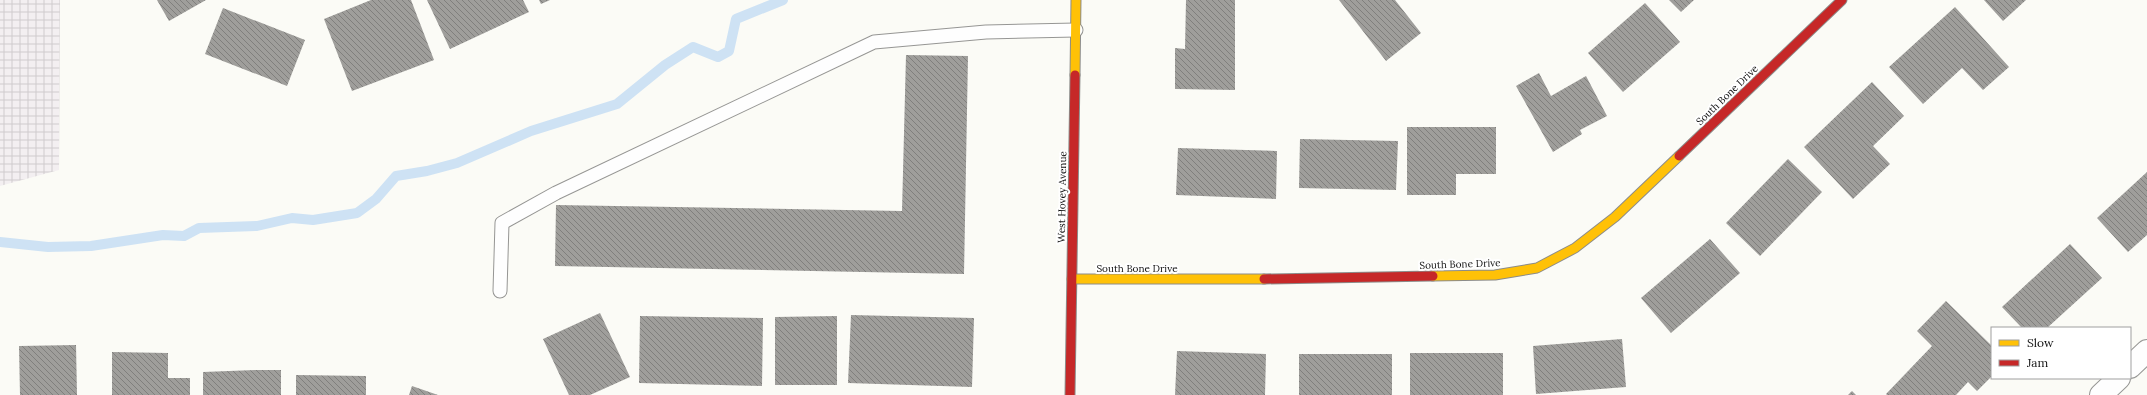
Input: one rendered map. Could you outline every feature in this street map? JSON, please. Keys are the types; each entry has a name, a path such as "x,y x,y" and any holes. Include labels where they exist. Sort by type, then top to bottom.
{"street":[{"name":"West Hovey Avenue","path":"1070,395 1076,0"},
{"name":"South Bone Drive","path":"1072,279 1256,279 1495,275 1537,268 1575,248 1615,217 1842,0"},
{"path":"2131,366 2147,351"},
{"path":"2101,395 2118,379"}],"lane":[{"path":"500,291 502,223 556,193 874,42 986,32 1076,30"}],"shaded area":[{"path":"0,0 60,0 59,170 0,186"}],"building":[{"path":"157,0 206,0 169,21"},
{"path":"371,0 411,0 434,60 352,91 324,19"},
{"path":"427,0 523,0 529,12 450,49"},
{"path":"539,0 550,0 541,4"},
{"path":"1186,0 1235,0 1235,90 1175,89 1175,48 1185,49"},
{"path":"1339,0 1395,0 1421,33 1386,61"},
{"path":"1669,0 1694,0 1681,12"},
{"path":"1984,0 2026,0 2003,21"},
{"path":"1645,3 1680,42 1623,92 1588,53"},
{"path":"1955,7 2009,67 1983,90 1962,68 1923,104 1889,67"},
{"path":"223,8 305,40 287,86 205,54"},
{"path":"906,55 968,56 964,274 555,266 556,205 902,211"},
{"path":"1539,73 1551,96 1586,76 1607,116 1580,130 1582,134 1553,152 1516,86"},
{"path":"1872,82 1904,116 1873,146 1890,164 1853,199 1804,147"},
{"path":"1407,127 1496,127 1496,174 1456,174 1456,195 1407,195"},
{"path":"1300,139 1398,141 1396,190 1299,188"},
{"path":"1178,148 1277,151 1276,199 1176,195"},
{"path":"1788,159 1822,192 1760,256 1726,223"},
{"path":"2147,172 2147,235 2128,252 2097,218"},
{"path":"1710,239 1740,273 1671,333 1641,298"},
{"path":"2070,244 2102,278 2048,327 2021,327 2002,307"},
{"path":"1946,301 1991,345 1991,377 1977,391 1968,382 1956,395 1887,395 1886,394 1932,346 1917,331"},
{"path":"600,313 630,377 590,395 569,395 543,339"},
{"path":"851,315 974,318 972,387 848,383"},
{"path":"640,316 763,318 762,386 639,383"},
{"path":"837,316 837,385 775,385 775,317"},
{"path":"1622,339 1626,387 1536,394 1533,346"},
{"path":"76,345 77,395 20,395 19,346"},
{"path":"1177,351 1266,354 1265,395 1175,395"},
{"path":"112,352 168,353 168,378 190,378 190,395 112,395"},
{"path":"1410,353 1503,353 1503,395 1410,395"},
{"path":"1299,354 1392,354 1392,395 1299,395"},
{"path":"281,370 281,395 203,395 203,372"},
{"path":"296,375 366,376 366,395 296,395"},
{"path":"412,386 438,395 409,395"},
{"path":"1852,391 1856,395 1848,395"}],"waterway":[{"path":"0,242 48,247 91,246 163,235 184,236 199,228 257,226 292,218 313,220 357,213 376,199 396,176 427,171 457,163 531,131 617,104 665,65 693,47 718,57 729,51 736,19 783,0"}],"traffic: slow":[{"path":"1075,75 1076,0"},
{"path":"1433,276 1495,275 1537,268 1575,248 1615,217 1679,156"},
{"path":"1072,279 1264,279"}],"traffic: jam":[{"path":"1679,156 1842,0"},
{"path":"1070,395 1075,75"},
{"path":"1264,279 1433,276"}]}
